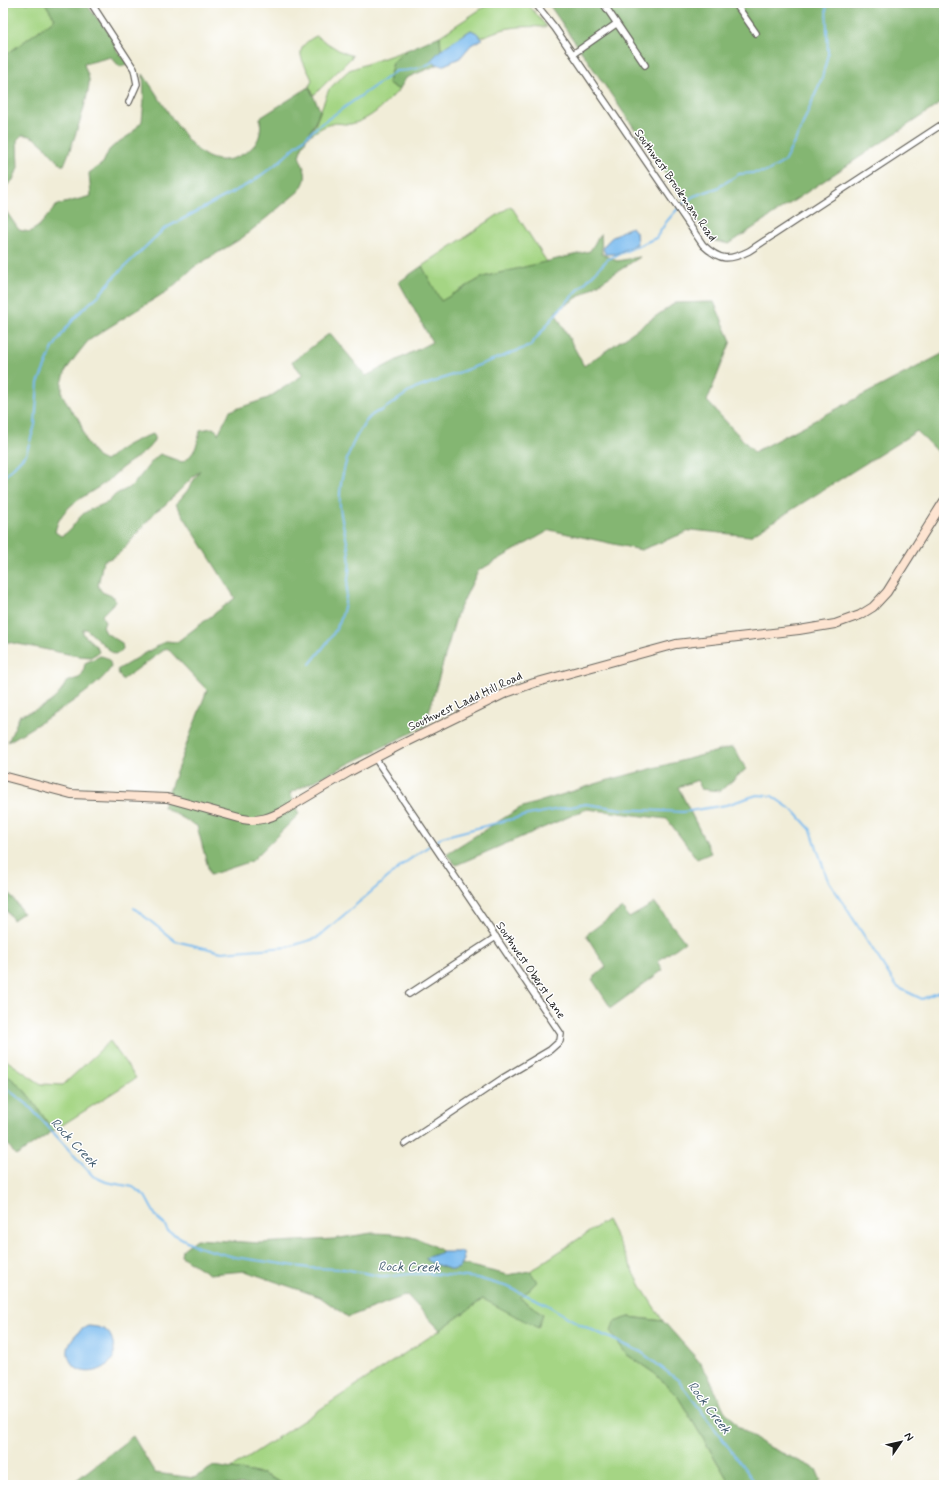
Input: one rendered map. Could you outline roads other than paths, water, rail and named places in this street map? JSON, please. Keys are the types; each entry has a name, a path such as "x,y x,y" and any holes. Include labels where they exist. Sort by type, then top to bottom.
{"street":[{"path":"90,3 134,69 137,84 129,102"},
{"name":"Southwest Brookman Road","path":"535,3 572,54 703,245 720,257 736,257 749,251 944,123"},
{"path":"603,3 645,65"},
{"path":"735,3 756,34"},
{"path":"572,54 616,24"},
{"name":"Southwest Ladd Hill Road","path":"3,776 71,794 166,798 235,817 254,820 268,818 280,813 375,758 506,693 566,673 676,644 799,630 835,624 860,615 876,604 888,590 944,501"},
{"name":"Southwest Oberst Lane","path":"375,758 561,1034 560,1041 550,1050 503,1078 405,1144"},
{"path":"409,994 496,937"}],"water":[{"path":"471,30 477,33 482,39 471,45 460,58 442,66 430,61 443,48"},
{"path":"632,227 636,232 637,244 616,254 605,254 603,248 612,238"},
{"path":"443,1252 463,1252 464,1260 459,1268 452,1270 429,1262 425,1258"},
{"path":"88,1326 101,1328 110,1335 114,1347 114,1357 110,1363 100,1370 88,1372 77,1369 73,1365 69,1359 68,1348 74,1337"}],"waterway":[{"path":"310,664 329,640 341,619 347,591 350,563 340,507 342,477 352,446 367,420 372,415 381,411 412,390 530,346 559,310 608,259 656,238 667,221 682,204 694,196 717,188 739,174 766,172 784,162 799,133 822,78 828,54 826,3"},
{"path":"3,478 26,454 35,425 38,383 53,348 67,327 83,309 99,295 116,275 164,229 252,182 279,162 318,126 396,71 416,69 434,61"},
{"path":"437,841 442,837 528,815 586,804 622,809 683,812 726,805 757,795 772,796 795,812 811,830 827,878 897,987 922,999 944,990"},
{"path":"134,908 175,941 222,952 288,947 317,938 406,862 429,846"},
{"name":"Rock Creek","path":"3,1086 27,1104 93,1176 106,1182 133,1187 145,1196 157,1218 164,1224 168,1231 198,1247 234,1257 309,1268 344,1269 385,1277 409,1274 435,1274 477,1278 508,1287 544,1303 579,1324 641,1352 678,1380 757,1485"}]}
